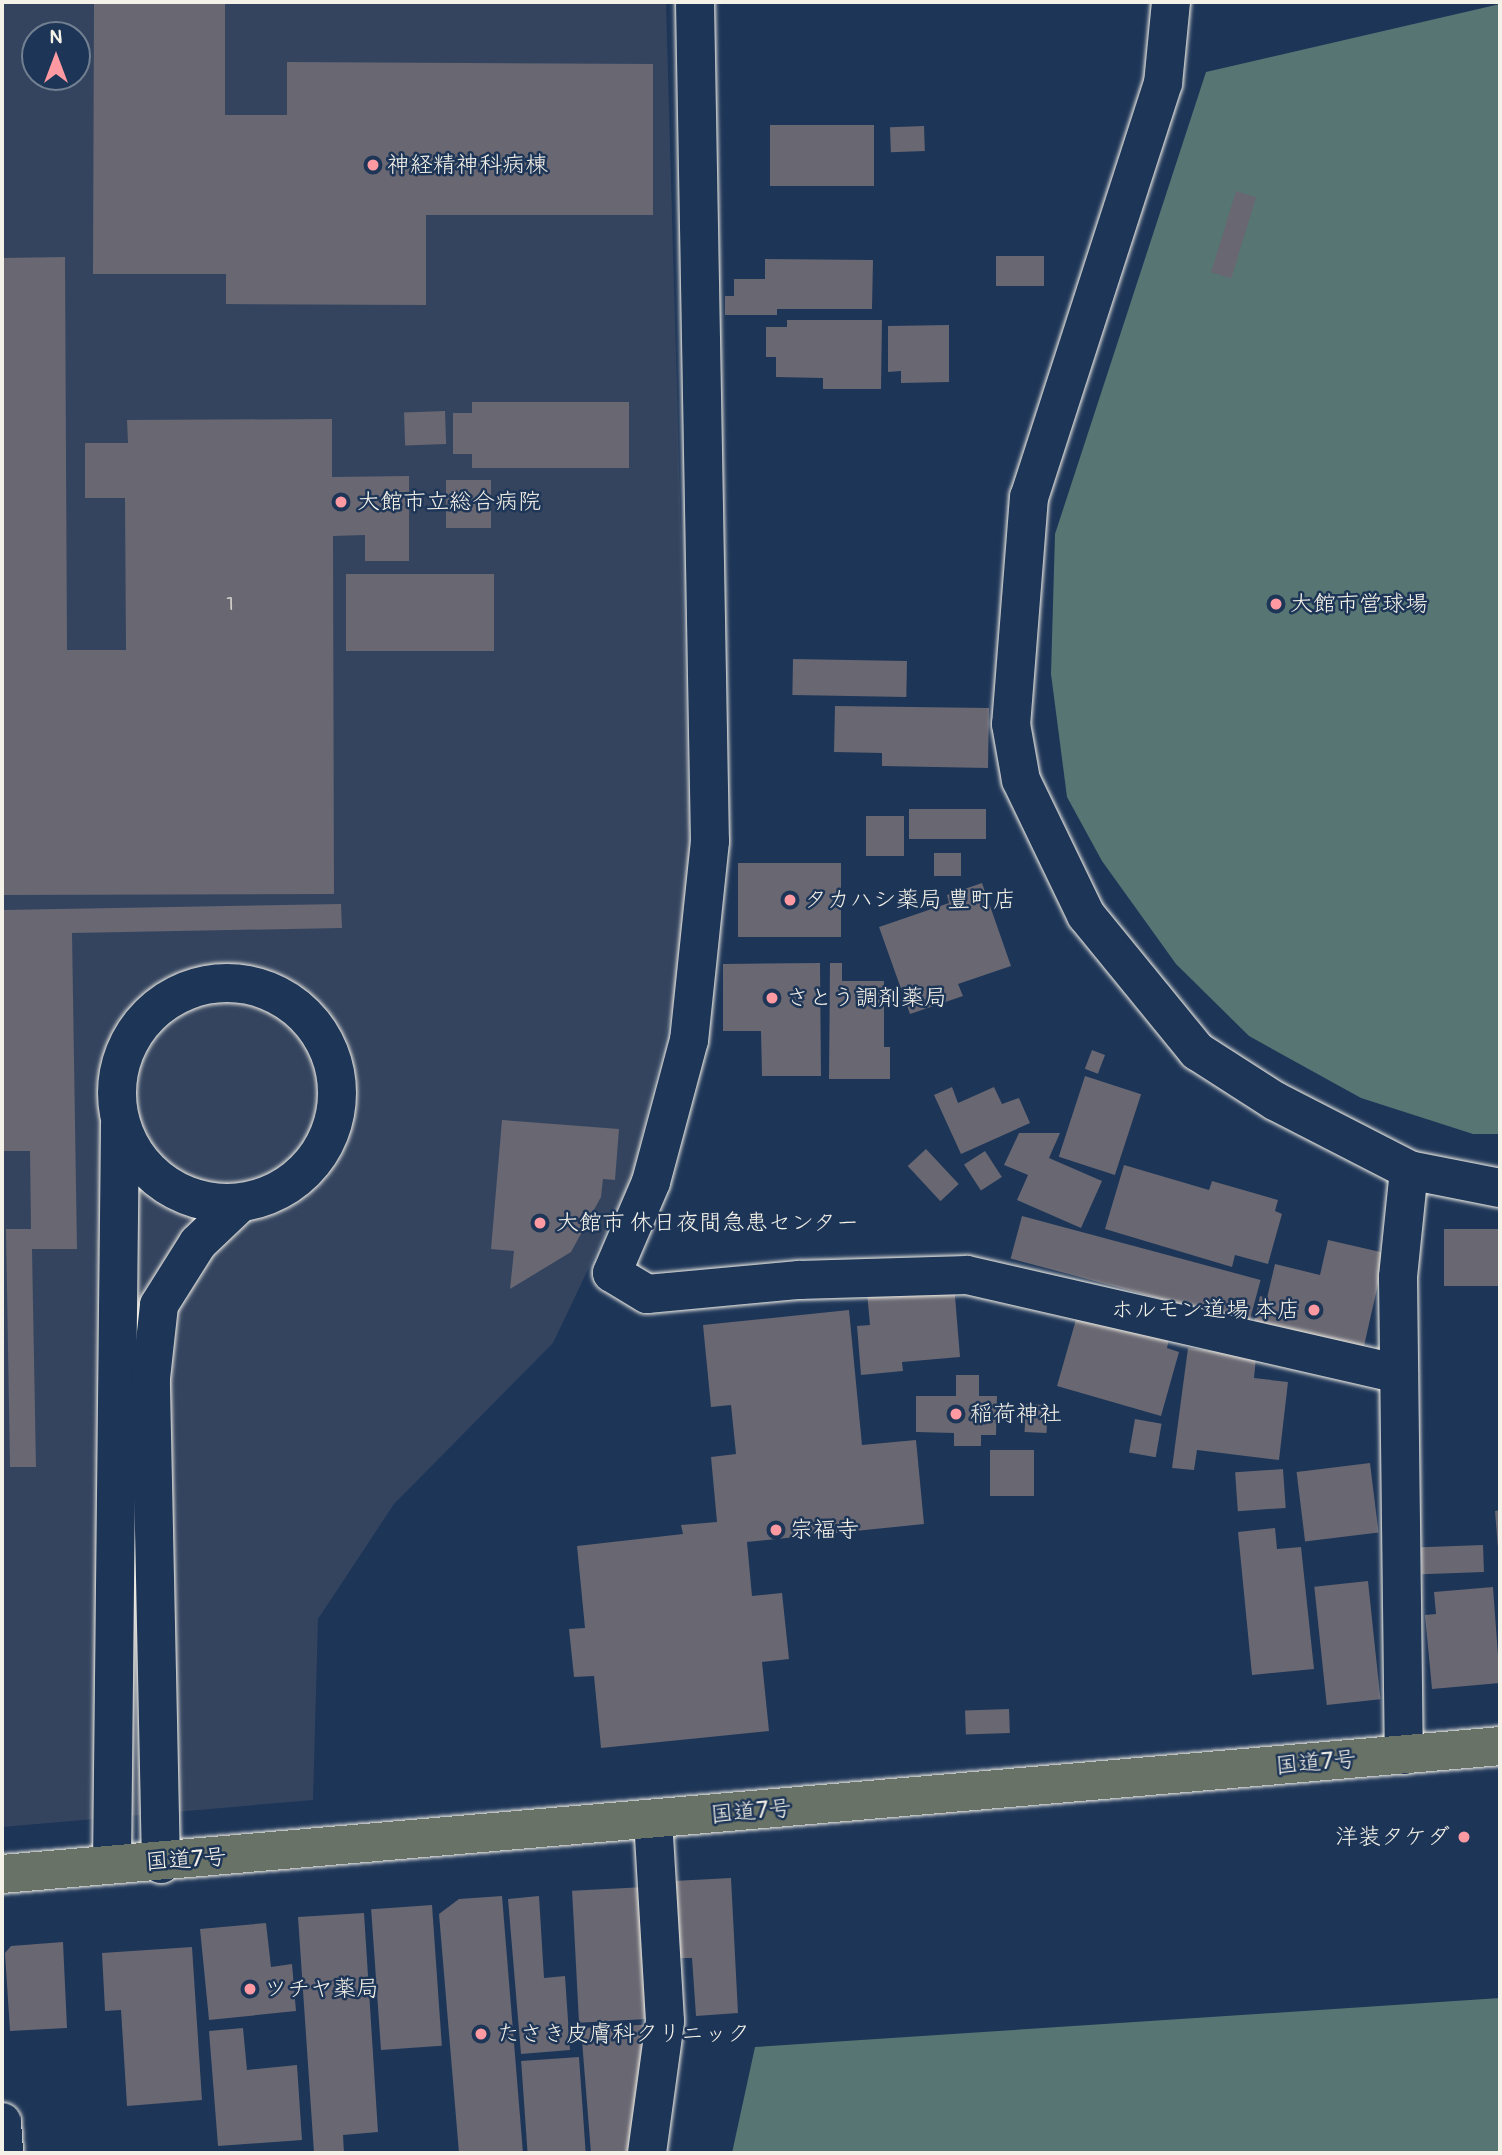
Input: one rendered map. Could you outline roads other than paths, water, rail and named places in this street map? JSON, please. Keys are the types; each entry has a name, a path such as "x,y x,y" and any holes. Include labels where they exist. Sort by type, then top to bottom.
{"highway":[{"name":"国道7号","path":"2,1874 112,1864 161,1864 1500,1746"}],"street":[{"path":"695,2 709,841 689,1040 651,1182 612,1273 647,1294 799,1280 968,1275 1399,1374"},
{"path":"1171,2 1163,83 1029,497 1011,724 1021,780 1086,915 1197,1051 1275,1101 1409,1170 1500,1188"},
{"path":"112,1864 120,1124 116,1091 122,1057 139,1027 163,1003 194,987 228,983 262,988 293,1004 317,1028 334,1063 338,1101 329,1139 307,1170 276,1193 239,1204 201,1201 165,1186 137,1159 120,1124"},
{"path":"1404,1755 1398,1277 1409,1170"},
{"path":"161,1864 151,1378 159,1304 198,1243 239,1204"},
{"path":"647,2153 665,2021 653,1820"},
{"path":"2,2122 4,2153"}],"place":[{"name":"神経精神科病棟","path":"373,165"},
{"name":"大館市立総合病院","path":"341,502"},
{"name":"大館市営球場","path":"1276,604"},
{"name":"タカハシ薬局 豊町店","path":"790,900"},
{"name":"さとう調剤薬局","path":"772,998"},
{"name":"大館市 休日夜間急患センター","path":"540,1223"},
{"name":"ホルモン道場 本店","path":"1314,1310"},
{"name":"稲荷神社","path":"956,1414"},
{"name":"宗福寺","path":"776,1530"},
{"name":"洋装タケダ","path":"1464,1837"},
{"name":"ツチヤ薬局","path":"250,1989"},
{"name":"たさき皮膚科クリニック","path":"481,2034"}]}
